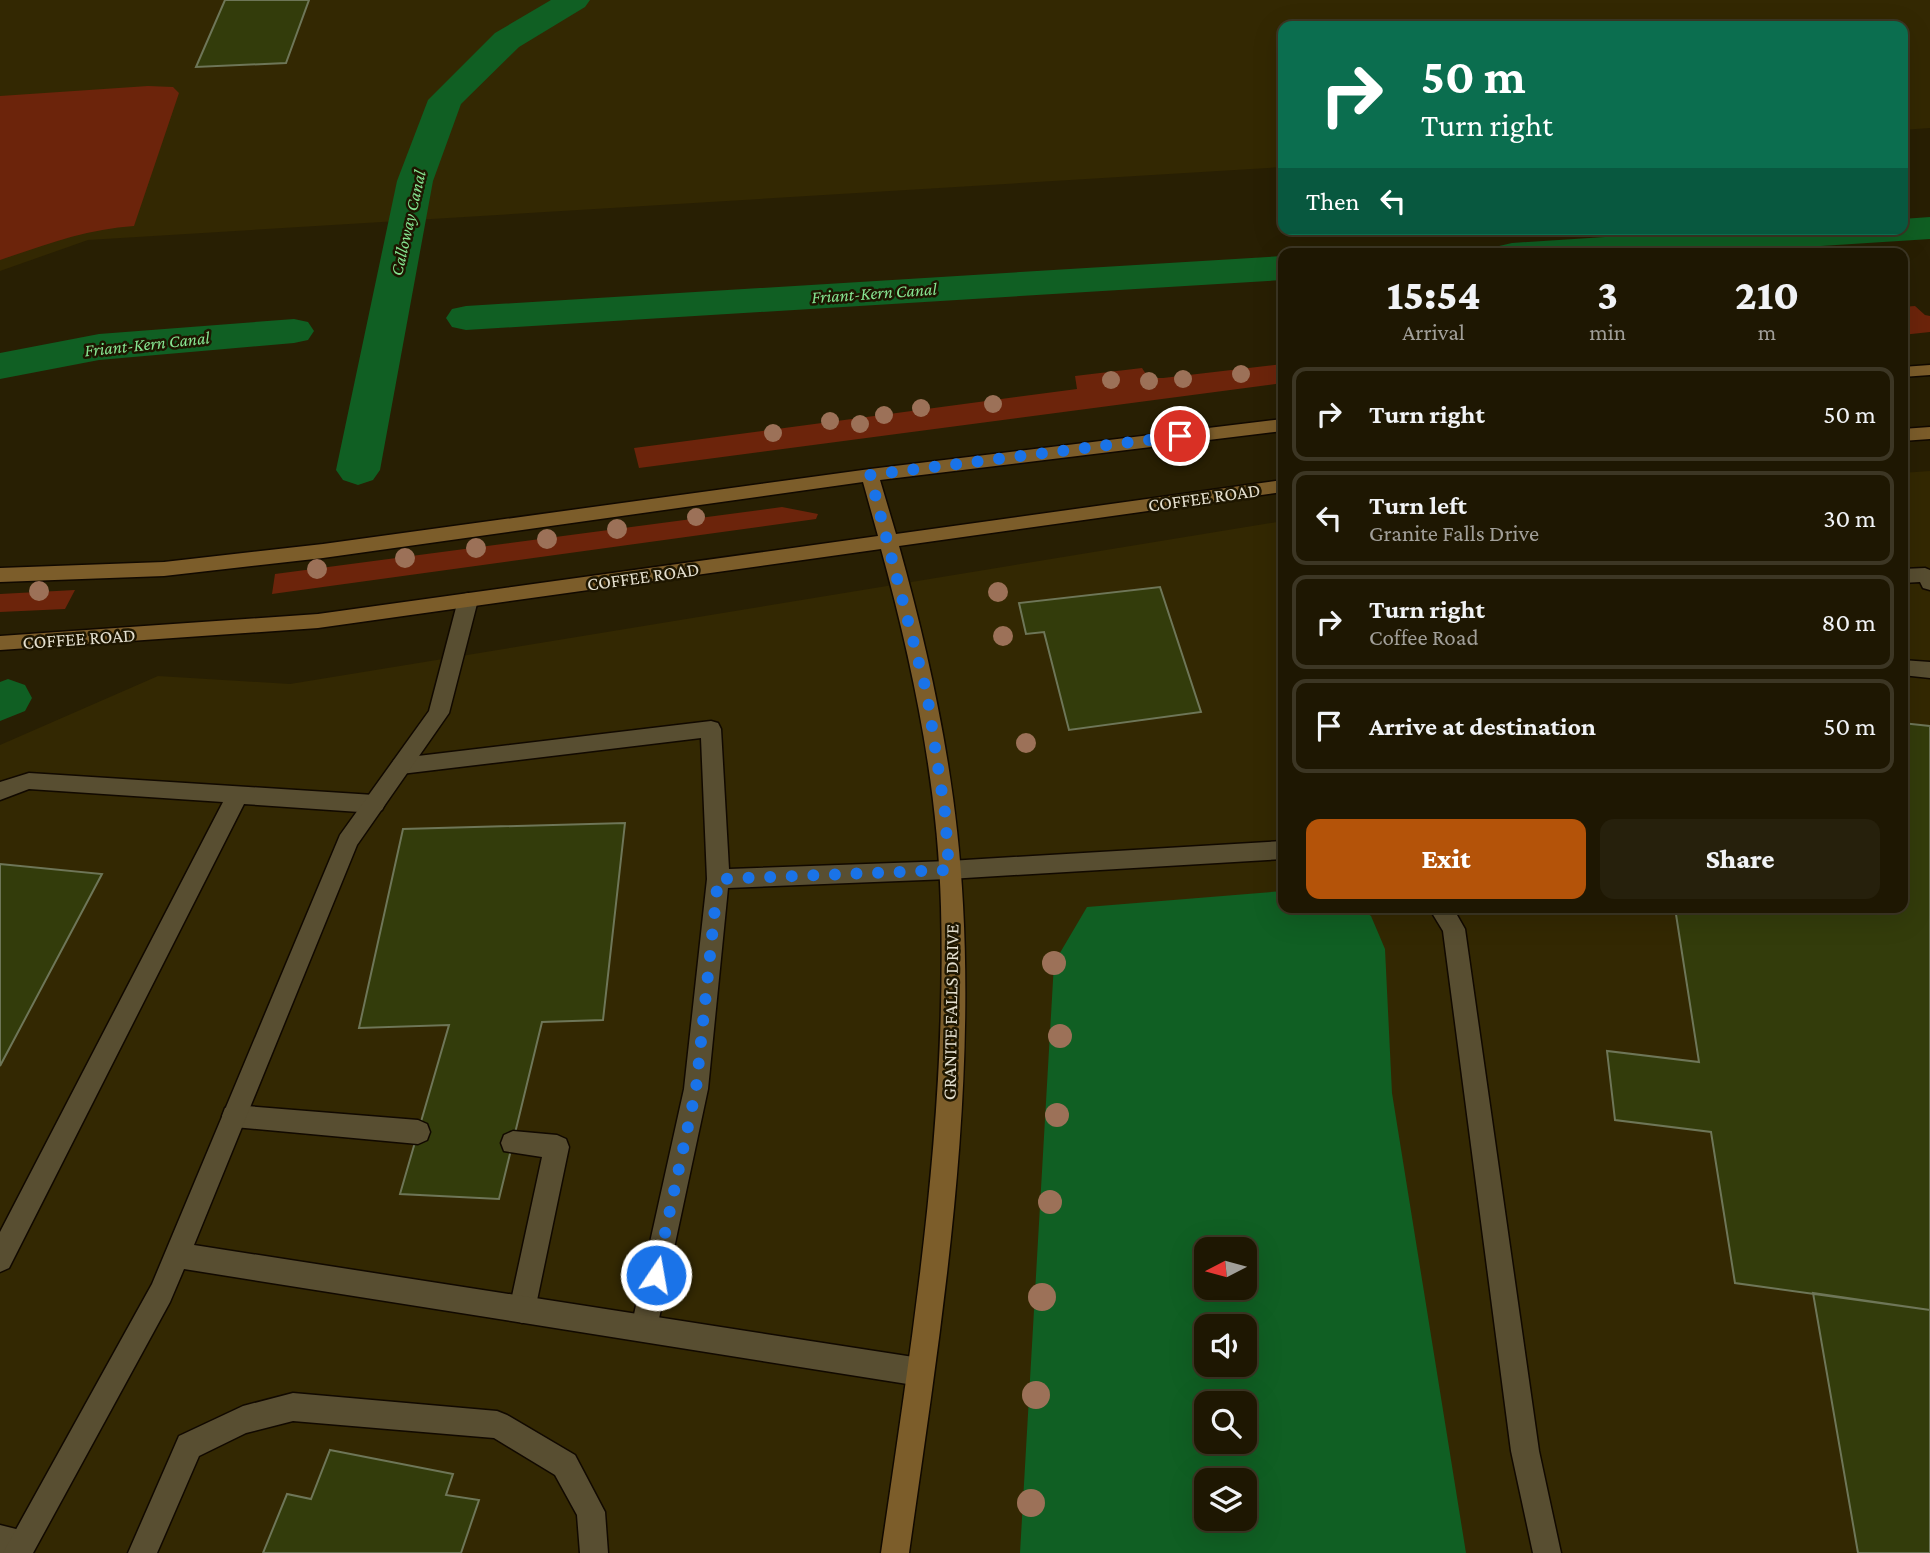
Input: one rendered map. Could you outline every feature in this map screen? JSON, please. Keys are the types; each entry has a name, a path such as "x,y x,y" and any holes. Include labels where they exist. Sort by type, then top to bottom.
{"main road":[{"path":"1908,372 1930,370"},
{"path":"0,575 178,567 323,551 870,475 1278,426"},
{"path":"1908,435 1930,433"},
{"name":"GRANITE FALLS DRIVE","path":"870,475 927,694 945,813 952,920 952,1068 937,1251 895,1553"},
{"name":"COFFEE ROAD","path":"0,643 318,621 1278,487"}],"street":[{"path":"1908,576 1925,575 1930,583"},
{"path":"13,1545 161,1293 348,841 439,713 468,600"},
{"path":"1908,668 1930,670"},
{"path":"401,766 711,729 718,879 696,1089 644,1328"},
{"path":"0,791 29,781 374,804"},
{"path":"0,1259 238,795"},
{"path":"718,879 949,870 1278,850"},
{"path":"1443,913 1454,929 1525,1451 1547,1553"},
{"path":"234,1116 418,1132"},
{"path":"513,1143 557,1147 522,1310"},
{"path":"176,1255 920,1371"},
{"path":"142,1553 188,1446 243,1420 293,1407 497,1425 565,1465 591,1512 594,1553"}],"shaded area":[{"path":"0,0 1930,0 1930,128 1908,130 1908,21 1278,21 1278,167 88,240 0,271"},
{"path":"148,86 173,87 179,93 134,226 83,234 0,260 0,96"},
{"path":"1915,306 1930,316 1930,332 1908,334 1908,307"},
{"path":"1278,365 1278,384 639,468 634,448 1077,389 1075,376 1142,368 1150,377 1163,378"},
{"path":"1930,471 1930,1553 0,1553 0,745 158,676 290,684 1278,522 1278,913 1908,913 1908,473"},
{"path":"782,507 818,514 816,519 272,594 275,574"},
{"path":"75,590 65,609 0,612 0,594"},
{"path":"1278,891 1278,913 1367,913 1371,916 1385,949 1392,1093 1466,1553 1020,1553 1054,963 1087,907"}],"building":[{"path":"225,0 309,0 286,63 196,67"},
{"path":"1160,587 1201,712 1069,730 1044,632 1026,634 1019,603"},
{"path":"1908,724 1930,726 1930,1310 1735,1283 1711,1132 1615,1120 1607,1051 1699,1062 1676,913 1908,913"},
{"path":"625,823 603,1020 542,1022 499,1199 400,1194 449,1025 359,1028 403,829"},
{"path":"0,864 102,874 0,1066"},
{"path":"1813,1293 1930,1310 1930,1553 1858,1553"},
{"path":"330,1450 453,1474 446,1495 479,1500 461,1553 263,1553 287,1494 311,1499"}],"waterway":[{"name":"Calloway Canal","path":"358,470 415,181 445,100 507,40 574,0"},
{"name":"Friant-Kern Canal","path":"1908,229 1930,228"},
{"name":"Friant-Kern Canal","path":"1608,248 1817,235"},
{"name":"Friant-Kern Canal","path":"466,318 1278,268"},
{"name":"Friant-Kern Canal","path":"0,366 99,347 294,331"},
{"name":"Calloway Canal","path":"0,702 8,698"}],"route":[{"path":"656,1275 696,1089 718,879 949,870 945,813 927,694 870,475 1180,436"}]}
